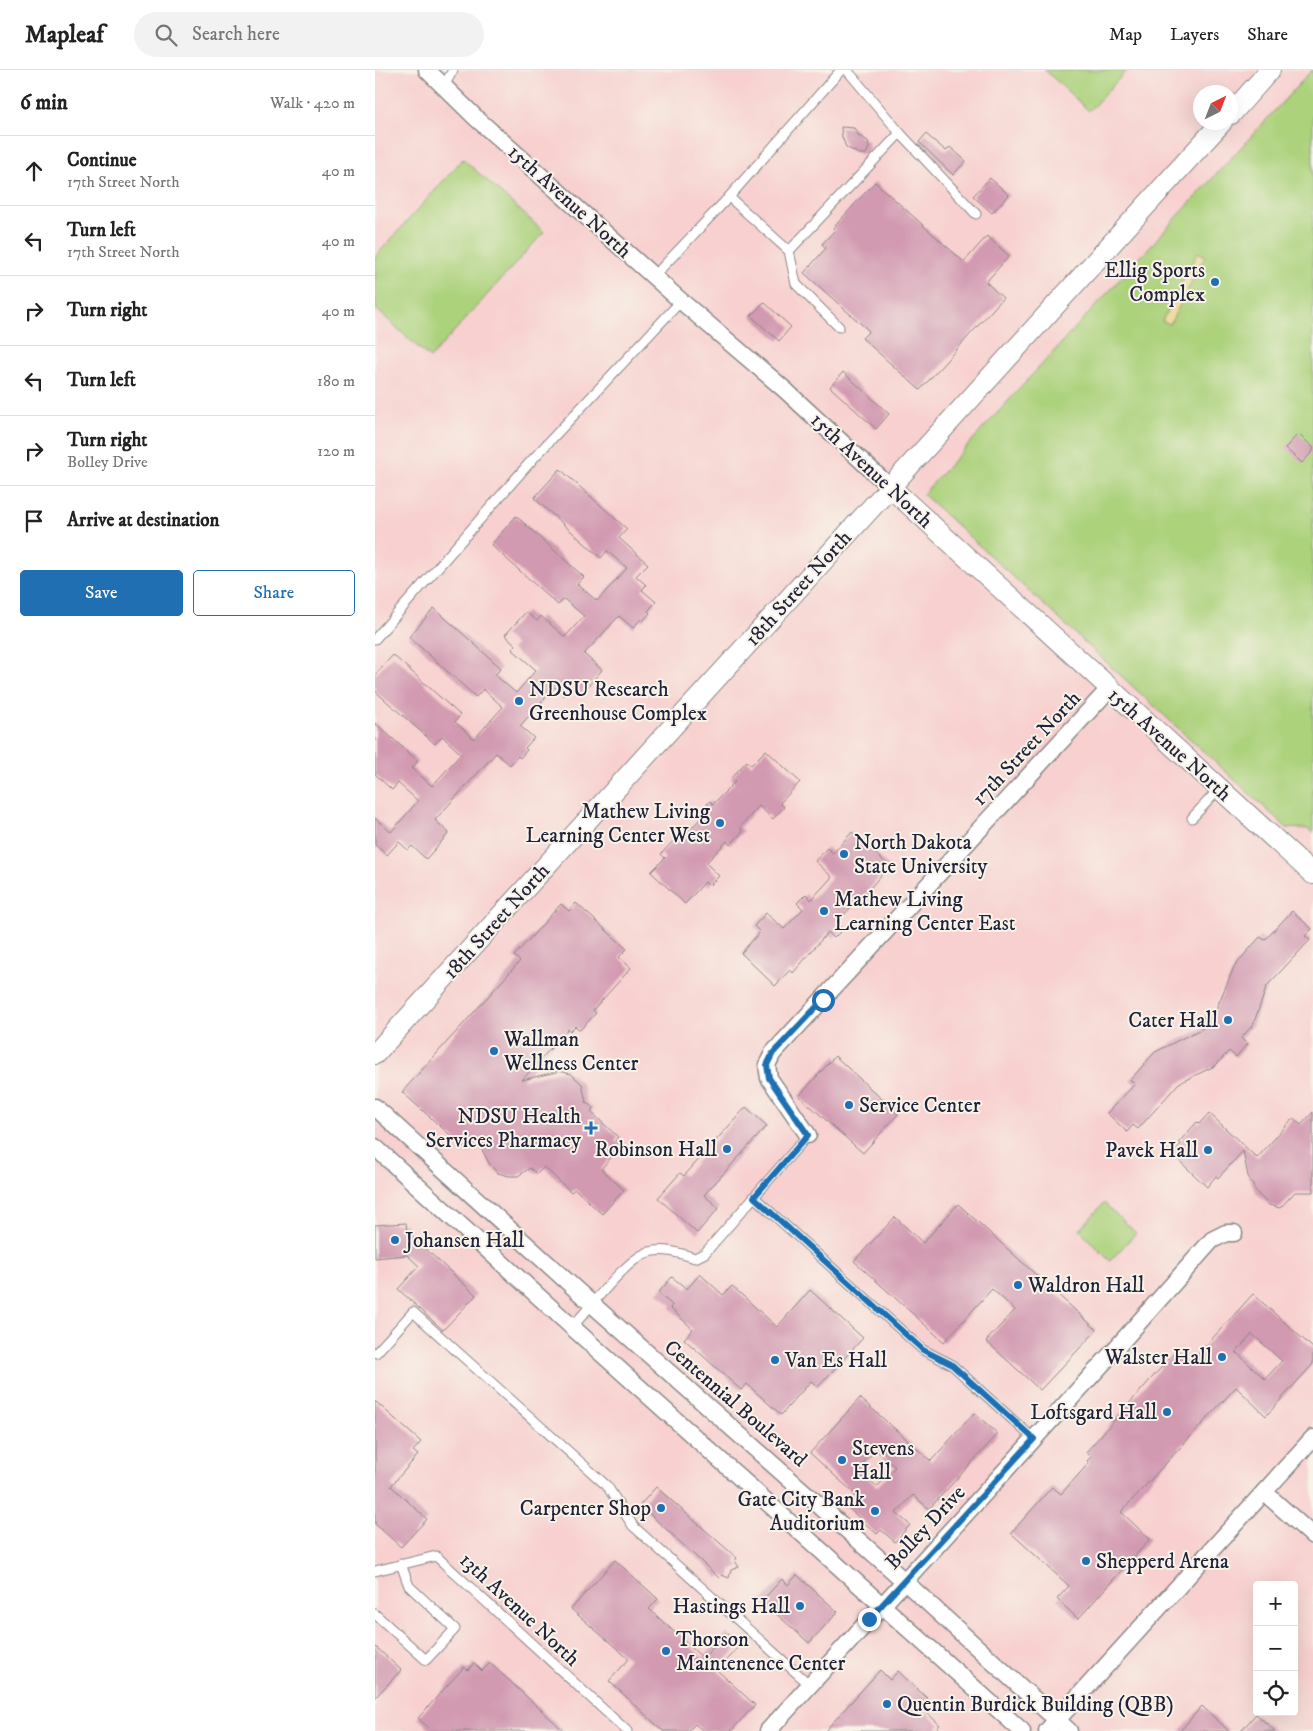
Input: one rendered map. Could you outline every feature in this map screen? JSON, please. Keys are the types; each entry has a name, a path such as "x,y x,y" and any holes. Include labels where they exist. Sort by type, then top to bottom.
{"street":[{"name":"15th Avenue North","path":"427,70 476,118 784,389 1313,874"},
{"path":"1238,106 1270,70"},
{"name":"18th Street North","path":"375,1054 1215,130"},
{"name":"17th Street North","path":"808,1135 769,1078 767,1065 773,1053 1110,688"},
{"name":"Centennial Boulevard","path":"375,1108 593,1305 904,1581 1060,1728"},
{"path":"375,1147 572,1327 1022,1731"},
{"name":"Bolley Drive","path":"772,1730 810,1685 1115,1350 1212,1240 1226,1233 1234,1233"},
{"path":"1060,1728 1268,1495 1313,1438"},
{"path":"1268,1495 1313,1454"},
{"path":"1268,1495 1313,1536"}],"lane":[{"path":"444,86 453,70"},
{"path":"654,276 729,197 841,70"},
{"path":"847,70 901,133 976,214"},
{"path":"789,250 901,133"},
{"path":"729,197 789,250 796,284 839,327"},
{"path":"375,639 532,460 681,300"},
{"path":"1192,818 1220,788"},
{"path":"572,1327 631,1262 649,1252 673,1251 695,1258 705,1252 808,1135"},
{"path":"754,1197 923,1350 951,1364 1034,1439"},
{"path":"376,1353 413,1312 607,1486 633,1526 810,1685"},
{"name":"13th Avenue North","path":"375,1571 435,1556 627,1731"},
{"path":"375,1614 427,1660 455,1629 409,1586 401,1564"}],"shaded area":[{"name":"North Dakota State University","path":"375,70 1313,70 1313,1731 375,1731"}],"green space":[{"path":"1045,70 1127,70 1089,111"},
{"name":"Ellig Sports Complex","path":"1312,70 1313,833 1308,829 1287,828 923,494"},
{"path":"463,159 544,232 430,358 375,308 375,257"},
{"path":"1104,1203 1136,1233 1110,1261 1079,1230"}],"sand":[{"path":"1198,252 1205,256 1170,324 1162,321"}],"building":[{"path":"841,127 854,128 859,136 868,141 869,148 866,154 859,154 846,147"},
{"path":"926,134 946,151 950,147 966,161 953,175 919,142"},
{"path":"990,178 1009,195 992,213 973,196"},
{"path":"875,182 964,262 987,236 1009,256 986,282 1003,298 920,390 862,338 869,331 804,273 826,248 822,244 835,230 833,228"},
{"path":"764,302 791,327 779,341 751,316"},
{"path":"843,372 889,414 876,429 830,387"},
{"path":"1298,434 1313,447 1313,451 1302,463 1285,448"},
{"path":"560,469 627,529 619,538 648,564 636,576 646,585 642,590 656,602 648,611 650,613 643,621 641,619 633,628 619,616 584,654 602,670 582,693 573,686 564,696 555,687 520,726 534,738 525,748 527,750 520,758 518,756 510,765 496,753 435,820 449,833 426,859 412,846 408,850 399,842 387,855 375,845 375,818 391,832 418,801 398,783 392,790 375,774 375,723 418,761 412,768 432,786 461,754 442,736 435,744 375,691 375,675 393,655 460,715 455,722 474,739 503,707 483,689 476,697 409,637 434,608 501,668 495,675 516,693 536,670 512,649 516,645 505,635 526,612 537,621 541,616 565,637 584,616 564,599 558,605 491,545 516,516 584,577 577,584 597,601 627,568 607,551 601,558 534,498"},
{"name":"Mathew Living Learning Center West","path":"766,750 800,782 780,803 784,807 773,819 759,806 740,827 743,831 730,845 727,841 706,863 719,876 709,886 705,882 685,904 651,872 665,858 661,854 677,837 680,840 701,818 697,814 710,801 713,804 735,782 731,778 747,761 751,765"},
{"name":"Mathew Living Learning Center East","path":"852,832 889,866 859,901 836,923 843,929 834,938 828,932 793,973 790,970 775,986 741,953 760,932 754,926 766,913 784,929 803,909 797,903 806,894 811,900 832,877 815,861 827,848 833,853"},
{"name":"Wallman Wellness Center","path":"576,903 627,949 619,957 631,968 593,1010 596,1013 580,1030 575,1026 570,1031 568,1029 522,1080 560,1071 571,1074 582,1084 586,1102 593,1108 591,1112 618,1137 615,1141 621,1146 601,1169 624,1190 602,1214 575,1189 571,1192 544,1167 537,1174 530,1168 518,1176 498,1173 490,1165 477,1140 468,1151 402,1092 520,961 514,956 561,904 569,911"},
{"name":"Cater Hall","path":"1292,911 1312,929 1305,936 1310,940 1267,986 1253,1025 1241,1038 1247,1044 1236,1057 1229,1051 1215,1066 1179,1083 1138,1129 1133,1125 1127,1132 1107,1113 1135,1084 1130,1080 1155,1052 1203,1028 1199,1023 1211,1010 1214,1014 1235,965 1260,937 1265,940"},
{"name":"Service Center","path":"835,1056 898,1114 863,1153 799,1096"},
{"name":"Robinson Hall","path":"746,1107 767,1126 704,1195 719,1208 697,1233 658,1198 680,1173 684,1176"},
{"path":"1313,1112 1313,1192 1295,1192 1280,1208 1269,1205 1256,1192 1248,1176 1243,1151 1207,1187 1172,1154 1181,1144 1179,1142 1197,1122 1199,1124 1209,1113 1257,1158 1293,1118 1301,1125"},
{"path":"958,1204 1097,1330 1040,1390 986,1341 1015,1310 992,1289 944,1342 854,1261 895,1217 923,1243"},
{"path":"406,1223 407,1232 476,1295 443,1330 398,1289 419,1266 407,1255 375,1258 375,1225"},
{"name":"Van Es Hall","path":"700,1274 723,1295 732,1286 777,1327 810,1290 863,1338 818,1387 811,1381 781,1415 747,1384 741,1390 684,1339 693,1329 670,1308 672,1305 658,1293 672,1277 687,1289"},
{"path":"1253,1294 1313,1348 1313,1364 1266,1416 1236,1387 1121,1512 1150,1539 1078,1619 1057,1599 1069,1586 1011,1533 1052,1487 1061,1494 1089,1463 1087,1461 1091,1457 1086,1452 1175,1352 1188,1365","holes":["1252,1334 1282,1361 1265,1379 1236,1352"]},
{"path":"860,1398 931,1461 974,1413 998,1434 929,1509 913,1495 896,1513 910,1525 895,1542 881,1530 877,1534 846,1506 856,1495 810,1453","holes":["876,1450 895,1467 877,1487 858,1469"]},
{"path":"375,1401 421,1442 413,1451 418,1455 391,1486 427,1519 401,1547 375,1524"},
{"path":"656,1487 737,1558 735,1561 739,1567 731,1570 729,1578 722,1575 719,1578 640,1505"},
{"name":"Thorson Maintenence Center","path":"615,1560 658,1599 649,1609 703,1658 727,1633 740,1645 717,1670 755,1705 731,1731 703,1731 695,1724 688,1731 663,1731 609,1681 629,1659 571,1609"},
{"name":"Hastings Hall","path":"797,1575 838,1612 809,1643 762,1601 782,1579 788,1585"},
{"path":"375,1646 401,1670 375,1698"},
{"path":"474,1663 482,1671 490,1663 564,1731 432,1731 418,1718 464,1667 468,1670"},
{"name":"Quentin Burdick Building (QBB)","path":"880,1670 890,1680 898,1671 929,1700 922,1708 940,1725 934,1731 825,1731"},
{"path":"1202,1706 1229,1731 1180,1731"},
{"path":"1254,1716 1258,1716 1275,1731 1241,1731"}],"place":[{"name":"Ellig Sports Complex","path":"1215,282"},
{"name":"NDSU Research Greenhouse Complex","path":"519,701"},
{"name":"Mathew Living Learning Center West","path":"720,823"},
{"name":"North Dakota State University","path":"844,854"},
{"name":"Mathew Living Learning Center East","path":"824,911"},
{"name":"Cater Hall","path":"1228,1020"},
{"name":"Wallman Wellness Center","path":"494,1051"},
{"name":"Service Center","path":"849,1105"},
{"name":"NDSU Health Services Pharmacy","path":"591,1128"},
{"name":"Robinson Hall","path":"727,1149"},
{"name":"Pavek Hall","path":"1208,1150"},
{"name":"Johansen Hall","path":"395,1240"},
{"name":"Waldron Hall","path":"1018,1285"},
{"name":"Walster Hall","path":"1222,1357"},
{"name":"Van Es Hall","path":"775,1360"},
{"name":"Loftsgard Hall","path":"1167,1412"},
{"name":"Stevens Hall","path":"842,1460"},
{"name":"Carpenter Shop","path":"661,1508"},
{"name":"Gate City Bank Auditorium","path":"875,1511"},
{"name":"Shepperd Arena","path":"1086,1561"},
{"name":"Hastings Hall","path":"800,1606"},
{"name":"Thorson Maintenence Center","path":"666,1651"},
{"name":"Quentin Burdick Building (QBB)","path":"887,1704"}],"route":[{"path":"823,1000 773,1053 767,1065 769,1078 808,1135 754,1197 923,1350 951,1364 1034,1439 869,1619"}]}
